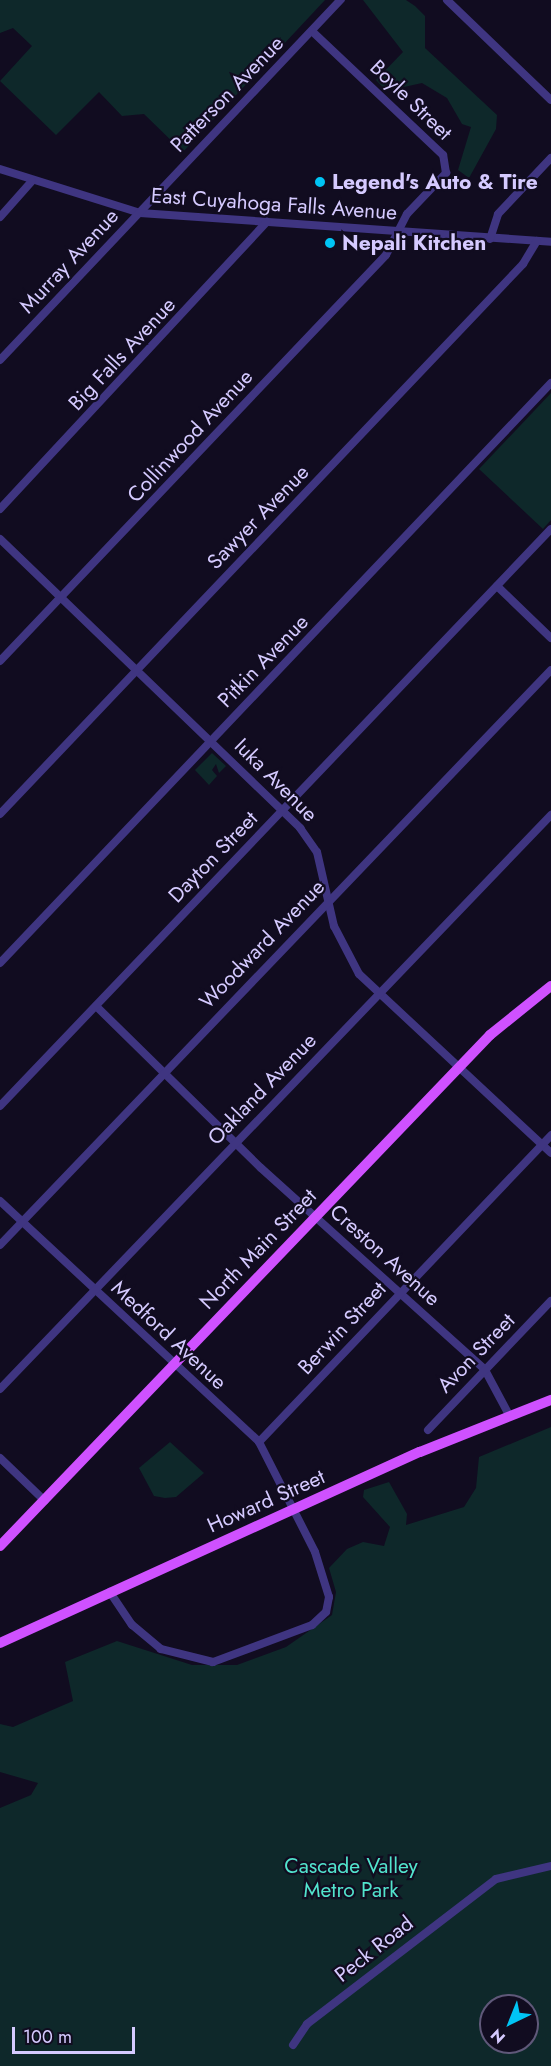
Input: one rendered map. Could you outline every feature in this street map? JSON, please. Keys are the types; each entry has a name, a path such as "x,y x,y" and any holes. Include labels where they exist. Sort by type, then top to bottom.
{"main road":[{"name":"North Main Street","path":"0,1546 458,1068 551,986"},
{"name":"Howard Street","path":"0,1644 110,1592 509,1415 551,1400"}],"street":[{"name":"Patterson Avenue","path":"140,213 341,0"},
{"path":"447,0 551,100"},
{"name":"Boyle Street","path":"312,31 447,160 446,172 407,214 400,232"},
{"path":"490,239 498,214 551,158"},
{"name":"East Cuyahoga Falls Avenue","path":"0,169 32,181 140,213 551,242"},
{"path":"0,217 32,181"},
{"name":"Murray Avenue","path":"0,360 140,213"},
{"name":"Big Falls Avenue","path":"0,509 267,222"},
{"name":"Collinwood Avenue","path":"0,661 386,255 400,232"},
{"name":"Sawyer Avenue","path":"0,814 523,264 537,241"},
{"name":"Pitkin Avenue","path":"0,963 551,383"},
{"name":"Dayton Street","path":"0,1106 551,529"},
{"name":"Iuka Avenue","path":"0,540 283,809 317,852 344,952 378,994 551,1153"},
{"path":"497,586 551,638"},
{"name":"Woodward Avenue","path":"0,1245 551,670"},
{"name":"Oakland Avenue","path":"0,1389 551,815"},
{"name":"Creston Avenue","path":"96,1006 236,1143 485,1370 509,1415"},
{"name":"Berwin Street","path":"259,1442 551,1135"},
{"name":"Medford Avenue","path":"0,1201 94,1291 259,1442 325,1578 328,1605 312,1625 269,1645 222,1662 179,1658 132,1625 110,1592"},
{"name":"Avon Street","path":"428,1430 551,1301"},
{"path":"0,1458 45,1501"},
{"name":"Peck Road","path":"293,2045 307,2024 496,1880 551,1866"}],"green space":[{"path":"0,0 325,0 183,152 144,114 122,116 99,92 56,135 0,81 32,46 13,28 0,33"},
{"path":"363,0 406,0 415,6 425,16 425,48 497,115 496,129 469,178 458,170 471,127 462,124 447,98 422,83 386,91 376,80 403,52"},
{"path":"551,393 551,520 543,529 479,469"},
{"path":"212,753 226,766 219,773 216,764 212,770 217,776 209,785 195,770"},
{"name":"Cascade Valley Metro Park","path":"551,1427 551,2066 0,2066 0,1808 31,1795 38,1783 0,1772 0,1724 13,1727 73,1701 65,1662 117,1641 192,1665 237,1665 286,1647 332,1615 336,1592 329,1568 347,1549 363,1542 384,1546 390,1527 363,1497 364,1490 389,1482 407,1514 406,1525 464,1507 476,1488 479,1457"},
{"path":"170,1442 204,1473 176,1497 154,1496 139,1468"}],"place":[{"name":"Legend's Auto & Tire","path":"320,182"},
{"name":"Nepali Kitchen","path":"330,243"}]}
